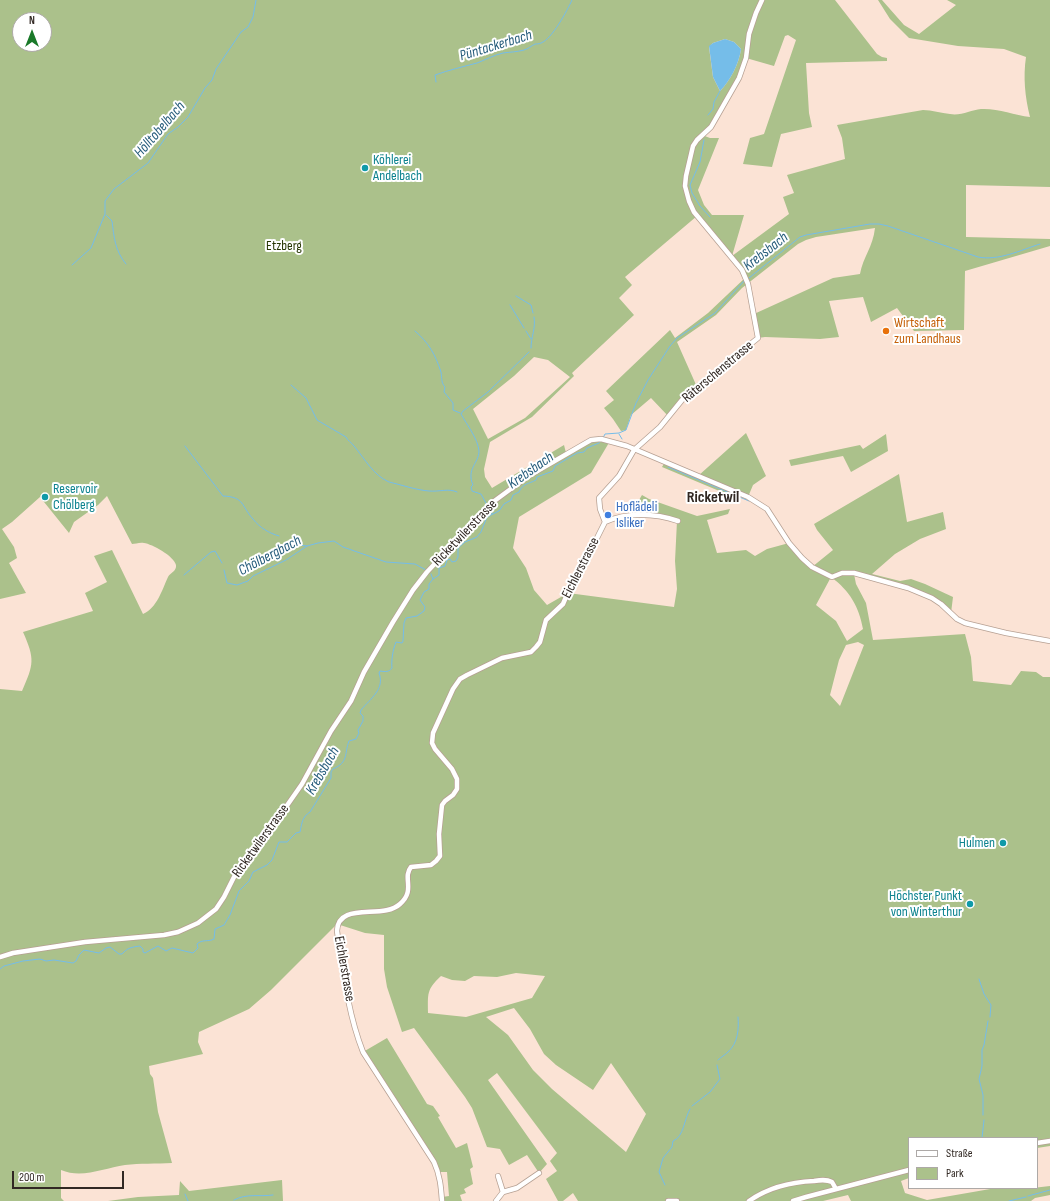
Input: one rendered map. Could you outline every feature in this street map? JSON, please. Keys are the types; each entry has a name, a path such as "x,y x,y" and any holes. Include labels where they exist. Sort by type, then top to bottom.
{"street":[{"name":"Räterschenstrasse","path":"634,450 660,427 682,400 758,338 746,277 742,270 694,212 685,186 690,154 693,146 697,140 711,127 739,78 746,58 752,27 762,0"},
{"name":"Ricketwilerstrasse","path":"0,957 13,953 85,942 164,935 178,932 198,923 216,909 236,873 249,854 272,828 302,784 351,701 364,672 413,590 427,572 493,502 527,477 591,440 601,439 610,441 758,502 770,512 789,544 812,567 822,573 832,577 842,573 854,573 908,588 942,604 957,619 965,623 1006,633 1050,641"},
{"path":"634,450 620,476 599,498 600,509 606,522 620,516 639,515 678,521"},
{"name":"Eichlerstrasse","path":"442,1201 441,1180 434,1162 363,1052 347,994 339,948 337,924 342,918 349,914 390,910 400,904 407,896 409,889 408,871 411,867 431,865 440,856 439,834 442,805 457,789 457,779 432,743 433,733 453,689 460,679 467,675 502,658 531,652 536,647 540,642 546,620 563,604 574,578 587,558 606,522"},
{"path":"1038,1143 1050,1141"},
{"path":"792,1201 908,1170"},
{"path":"496,1201 502,1192 516,1188 539,1173"},
{"path":"498,1176 502,1192"},
{"path":"749,1201 775,1187 804,1181 829,1181 832,1182 836,1189"},
{"path":"668,1201 677,1201"}],"green space":[{"name":"Etzberg","path":"0,0 835,0 877,54 887,58 887,61 806,63 809,113 812,127 781,134 772,167 743,164 750,138 764,134 796,40 788,35 785,36 774,66 746,58 728,99 716,119 702,135 710,138 719,138 698,190 704,205 712,215 744,215 732,256 789,214 783,197 794,193 787,175 845,159 842,138 837,125 923,110 947,114 962,114 987,109 1030,117 1025,87 1026,57 1004,49 958,46 909,38 890,19 878,0 882,0 904,25 919,34 956,5 947,0 1050,0 1050,187 966,185 966,237 1050,239 1050,246 965,271 964,330 914,331 897,308 871,322 863,297 829,301 839,337 820,339 758,338 754,314 833,278 860,274 863,262 874,235 875,228 816,237 798,244 742,288 716,315 677,342 697,387 669,417 651,398 631,415 626,430 621,431 604,408 614,400 606,391 670,330 675,338 708,313 746,277 697,216 625,277 632,285 619,298 634,315 572,373 574,376 532,417 490,442 484,469 485,477 492,488 564,445 566,453 591,440 610,441 591,473 519,517 513,548 526,568 534,590 547,605 568,593 674,607 677,589 675,561 677,521 639,515 639,500 642,495 649,499 697,516 730,509 728,514 707,520 717,553 746,550 755,556 767,549 789,543 812,567 833,550 814,524 899,474 907,522 943,512 946,529 920,539 895,554 872,574 900,581 911,579 953,597 951,613 921,593 854,574 856,584 866,603 873,640 965,634 971,657 973,681 1011,685 1021,671 1036,672 1043,677 1050,677 1050,1146 1038,1148 1038,1137 908,1137 908,1178 901,1181 905,1193 927,1200 990,1189 1038,1189 1038,1187 1050,1186 1050,1195 1035,1198 1031,1201 851,1201 848,1195 823,1201 578,1201 573,1193 563,1201 558,1201 546,1179 557,1171 550,1161 557,1153 497,1073 488,1080 547,1164 539,1173 527,1155 509,1165 500,1149 487,1147 472,1108 414,1028 402,1032 387,987 384,969 384,935 365,933 337,924 271,990 249,1009 199,1032 198,1042 203,1054 149,1066 150,1074 153,1078 158,1112 172,1163 125,1165 85,1173 61,1170 61,1198 64,1201 0,1201 0,689 22,691 26,682 32,662 30,649 23,632 93,611 85,593 107,582 94,556 112,550 143,614 152,608 168,577 176,567 171,558 162,551 148,544 132,544 107,496 98,505 74,522 69,533 40,497 2,529 14,547 17,558 9,563 26,593 0,599","holes":["725,39 734,42 741,49 734,72 720,91 713,77 709,47 713,43","534,357 548,360 570,377 525,418 488,439 473,409 514,376","831,577 838,582 853,600 861,621 863,629 847,641 836,621 816,605","858,642 864,645 840,706 830,695 839,660 846,645","516,973 545,976 532,998 466,1017 428,1013 430,989 441,976 452,980 465,981 474,976 497,977","514,1008 530,1029 544,1054 556,1065 593,1090 611,1063 646,1114 626,1152 552,1089 533,1070 508,1035 486,1017"]},
{"path":"746,433 766,476 753,485 748,497 739,493 736,498 662,467 665,462 698,476"},
{"path":"886,434 888,451 851,472 843,456 791,466 789,460 860,445 863,449"},
{"path":"387,1038 427,1104 433,1106 440,1116 438,1117 456,1148 467,1143 473,1167 470,1169 473,1184 464,1189 466,1193 460,1195 462,1201 442,1201 442,1197 449,1196 447,1172 439,1172 363,1052"},
{"path":"282,1180 283,1201 108,1201 138,1197 179,1195 180,1181 189,1191"}],"water":[{"path":"725,39 734,42 741,49 734,72 720,91 713,77 709,46"}],"waterway":[{"name":"Hölltobelbach","path":"72,265 91,248 105,214 105,201 114,189 148,163 168,134 188,117 205,88 212,80 216,69 241,32 248,27 253,17 256,0"},
{"name":"Püntackerbach","path":"436,82 435,75 477,63 503,53 524,50 545,40 559,24 572,0"},
{"path":"708,115 713,109 714,102 720,91"},
{"path":"704,140 700,162 690,185 692,193 700,206 710,217"},
{"path":"106,215 112,221 117,249 126,264"},
{"name":"Krebsbach","path":"749,278 800,237 870,224 888,226 978,257 986,258 994,258 1018,252 1040,244"},
{"name":"Krebsbach","path":"603,438 605,434 619,433 626,430 636,403 648,380 670,346 677,338 715,313 744,281"},
{"path":"516,296 531,305 533,313"},
{"path":"510,305 524,328"},
{"path":"531,348 534,317"},
{"path":"415,331 428,344 434,354 441,372 442,382 445,387 444,392 453,403 453,410 460,413"},
{"path":"526,331 531,339"},
{"path":"487,505 481,494 472,491 471,487 473,485 471,475 479,451 474,437 461,414 488,392 529,352"},
{"path":"291,385 306,398 317,420 346,437 374,471 383,479 419,490 451,490 457,492"},
{"name":"Krebsbach","path":"619,434 622,439"},
{"name":"Krebsbach","path":"0,969 4,966 23,961 40,959 46,961 54,960 73,963 84,950 99,953 110,947 119,954 122,954 130,948 140,946 145,953 158,946 166,951 172,948 193,953 198,948 197,944 199,942 214,939 215,929 224,925 230,915 239,891 249,881 253,872 267,865 272,860 279,842 287,842 296,833 300,832 304,818 310,812 331,778 331,772 333,769 342,764 349,741 356,739 359,733 358,730 363,721 363,716 360,713 361,710 379,689 380,671 384,672 392,668 394,648 396,642 402,643 403,641 404,623 406,618 417,616 424,611 425,607 420,600 424,592 429,589 429,584 439,575 439,568 445,566 447,560 450,559 452,562 456,561 458,557 458,548 465,542 477,537 481,532 487,517 499,511 504,504 511,500 513,495 519,492 524,485 536,480 537,477 553,471 555,466 577,453 584,452 587,448 599,443 601,440"},
{"path":"185,446 223,496 239,500 262,528 279,536"},
{"path":"668,467 749,501"},
{"name":"Krebsbach","path":"491,508 492,514"},
{"name":"Chölbergbach","path":"224,570 227,583 237,585 248,581 253,576 286,560 307,546 334,541 343,547 386,562 415,564 426,570"},
{"path":"291,544 307,546"},
{"name":"Chölbergbach","path":"184,575 211,552 215,551 222,563"},
{"name":"Krebsbach","path":"431,574 433,579"},
{"path":"979,979 984,994 991,1005 990,1017"},
{"path":"718,1060 728,1052 736,1040 738,1031 738,1017"},
{"path":"983,1115 983,1095 979,1079 982,1066 982,1050 988,1021"},
{"path":"692,1106 710,1092 720,1079 717,1065"},
{"path":"665,1185 659,1172 663,1158 672,1147 673,1141 677,1139 682,1132 690,1109"},
{"path":"982,1137 984,1120"},
{"path":"1028,1196 1050,1190"},
{"path":"185,1194 188,1201"},
{"path":"234,1200 248,1196 273,1195"},
{"path":"1009,1201 1026,1197"}],"place":[{"name":"Köhlerei Andelbach","path":"365,168"},
{"name":"Wirtschaft zum Landhaus","path":"886,331"},
{"name":"Reservoir Chölberg","path":"45,497"},
{"name":"Hoflädeli Isliker","path":"608,515"},
{"name":"Hulmen","path":"1003,843"},
{"name":"Höchster Punkt von Winterthur","path":"970,904"}],"district":[{"name":"Ricketwil","path":"713,498"}]}
